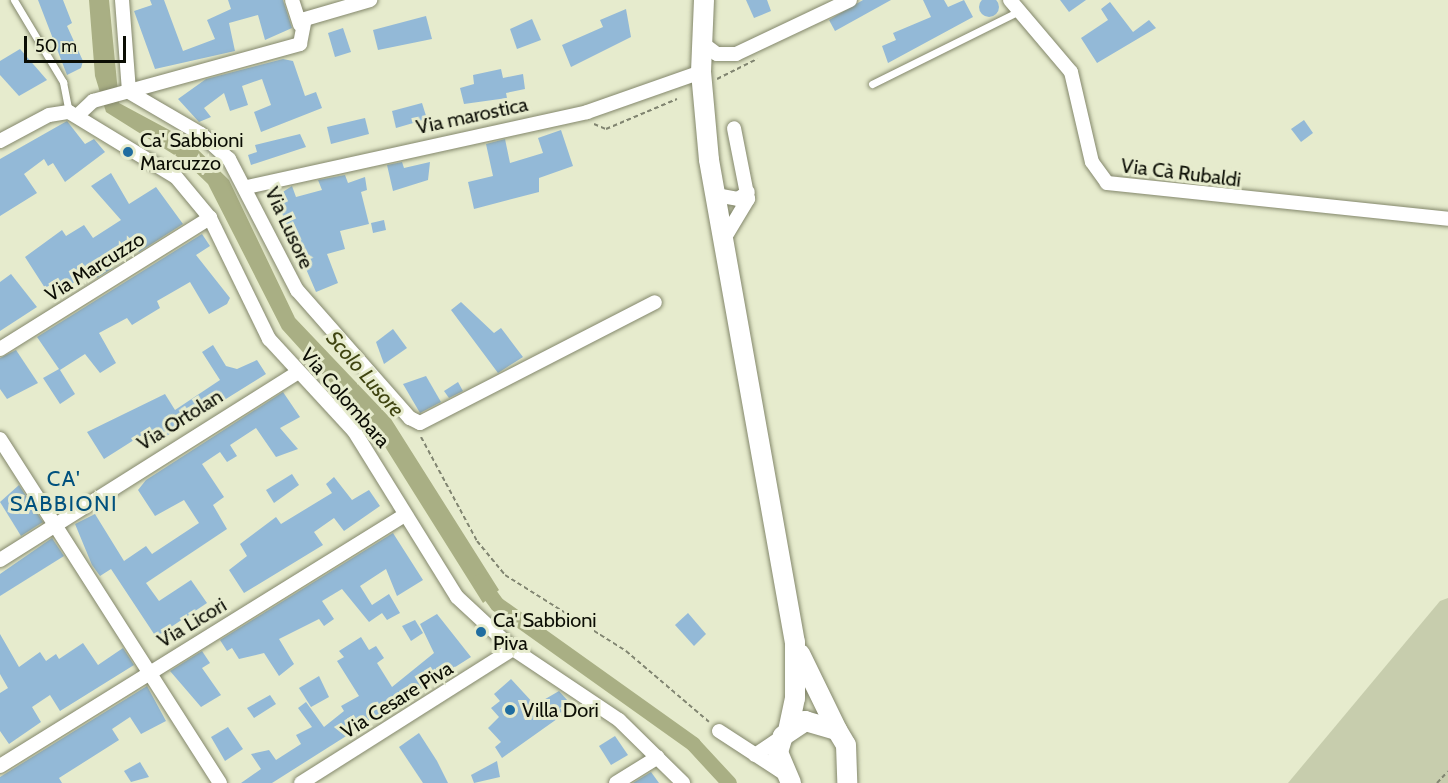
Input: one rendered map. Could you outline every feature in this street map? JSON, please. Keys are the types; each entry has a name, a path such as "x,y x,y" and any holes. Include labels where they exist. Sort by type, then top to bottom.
{"main road":[{"path":"704,0 701,42 702,72 716,195 795,642 795,698 786,734 778,752 786,777"},
{"path":"795,642 846,745 847,783"},
{"path":"786,734 805,721 837,730"}],"street":[{"path":"122,0 125,93"},
{"path":"0,141 49,115 74,113 93,101 300,44 300,25 292,0"},
{"path":"300,25 305,19 370,0"},
{"path":"701,42 717,54 736,54 850,0"},
{"name":"Via Cà Rubaldi","path":"1015,5 1071,72 1092,162 1107,183 1448,219"},
{"name":"Via marostica","path":"248,187 587,112 702,72"},
{"name":"Via Lusore","path":"125,93 201,134 248,187 297,290 415,421"},
{"name":"Via Colombara","path":"74,113 168,170 210,218 258,322 298,372 354,431 457,597 513,649 605,709 683,783"},
{"path":"724,239 748,192 734,128"},
{"path":"716,195 738,199 748,192"},
{"name":"Via Marcuzzo","path":"0,349 210,218"},
{"path":"415,421 655,302"},
{"name":"Via Ortolan","path":"0,560 298,372"},
{"path":"0,439 220,783"},
{"name":"Via Licori","path":"0,766 405,515"},
{"name":"Via Cesare Piva","path":"301,783 513,649"},
{"path":"719,731 786,777"},
{"path":"755,755 786,734"},
{"path":"616,783 658,757"}],"lane":[{"path":"14,0 63,82 74,113"},
{"name":"Via Cà Rubaldi","path":"872,84 1015,5"}],"path":[{"path":"587,112 597,127 606,129 677,99"},
{"path":"415,421 419,433 477,541 505,574 626,651 719,731"},
{"path":"1437,783 1448,771"}],"shaded area":[{"path":"89,0 109,0 119,103 188,140 229,180 295,318 391,419 499,590 483,603 377,434 282,329 208,184 184,161 106,112 95,76"},
{"path":"1448,598 1448,783 1288,783 1440,601"}],"building":[{"path":"989,-3 996,0 999,7 996,14 989,17 982,14 979,7 982,0"},
{"path":"38,0 63,0 72,23 67,26 83,61 81,68 67,75"},
{"path":"150,0 164,0 183,51 215,39 207,20 231,9 228,0 283,0 292,28 265,40 258,15 229,23 235,51 155,69 134,11 152,5"},
{"path":"746,0 767,0 771,11 754,18"},
{"path":"863,0 891,0 835,31 829,20"},
{"path":"923,0 944,0 948,7 964,0 973,17 888,63 882,46 896,40 893,33 931,17"},
{"path":"1060,0 1086,0 1069,12"},
{"path":"1110,2 1133,32 1149,20 1156,28 1097,63 1081,38 1108,20 1101,9"},
{"path":"626,9 631,37 571,67 562,45 603,27 600,20"},
{"path":"426,16 432,39 378,50 373,30"},
{"path":"532,19 541,40 517,49 510,29"},
{"path":"343,28 351,52 335,57 328,33"},
{"path":"20,49 47,80 19,96 0,75 0,61"},
{"path":"283,59 293,61 305,96 316,92 322,108 261,132 254,112 271,105 262,79 242,86 248,105 230,111 224,93 204,108 211,117 199,122 178,99 206,79"},
{"path":"501,69 503,78 523,74 525,89 506,93 507,98 464,104 460,88 474,84 473,75"},
{"path":"422,103 427,119 396,128 392,111"},
{"path":"365,118 369,134 331,144 327,127"},
{"path":"1304,120 1313,133 1301,142 1291,129"},
{"path":"67,121 85,144 94,139 105,152 65,182 53,163 48,166 44,159 24,174 37,193 0,216 0,159"},
{"path":"561,130 573,166 539,178 539,192 474,209 468,182 493,176 486,144 505,139 510,163 543,153 538,138"},
{"path":"300,134 306,147 251,165 248,155 257,152 255,145"},
{"path":"402,162 404,168 430,162 428,180 393,191 387,165"},
{"path":"111,173 129,204 156,187 183,224 139,252 135,245 106,262 113,268 97,278 92,271 57,294 50,285 45,288 25,257 62,230 66,236 84,225 93,238 121,220 91,186"},
{"path":"345,175 348,183 365,177 367,190 361,192 369,224 340,231 345,249 327,254 338,283 316,292 275,197 292,186 296,197 322,190 318,180"},
{"path":"384,220 386,230 373,233 371,223"},
{"path":"202,234 210,246 196,255 230,298 227,304 209,314 190,282 157,301 160,308 132,325 127,318 99,333 116,363 100,373 85,354 60,370 75,394 60,404 43,378 59,369 37,337"},
{"path":"11,274 37,307 0,331 0,282"},
{"path":"461,302 494,333 501,328 523,357 498,373 451,310"},
{"path":"393,329 407,348 384,364 376,342"},
{"path":"213,345 226,366 237,369 257,360 266,374 152,445 145,433 104,459 87,432 165,394 175,410 220,380 202,352"},
{"path":"16,350 38,383 7,399 0,389 0,358"},
{"path":"426,376 441,402 420,413 403,384"},
{"path":"458,382 463,391 449,398 444,391"},
{"path":"283,392 300,417 280,428 298,449 276,457 256,428 230,445 237,456 227,462 220,452 202,464 224,497 213,505 227,529 146,583 159,601 191,580 207,603 156,637 111,569 100,576 92,565 75,524 95,514 124,561 146,546 152,554 199,523 184,500 155,516 138,490 146,480"},
{"path":"292,474 299,485 274,503 266,490"},
{"path":"334,477 352,500 369,490 380,506 344,531 334,518 314,532 323,545 244,593 229,570 247,556 240,544 276,517 281,524 332,493 326,484"},
{"path":"19,485 43,522 21,536 0,502"},
{"path":"393,533 423,580 397,596 386,569 360,586 372,605 389,594 400,613 387,620 382,613 369,622 342,589 322,601 334,619 324,626 319,619 279,639 294,664 279,676 264,653 239,659 232,648 227,651 220,640"},
{"path":"52,538 64,556 0,596 0,574"},
{"path":"688,613 706,634 694,646 675,625"},
{"path":"437,614 471,657 272,783 241,783 261,769 251,754 269,750 276,760 301,744 296,735 312,727 298,708 306,702 324,727 344,711 341,706 359,696 337,661 344,657 339,651 361,637 369,650 376,646 384,658 377,663 392,687 434,653 420,624"},
{"path":"415,620 423,633 411,641 402,626"},
{"path":"0,634 19,667 40,652 46,661 56,654 59,659 83,643 98,665 123,648 134,665 60,711 50,695 32,707 41,722 9,744 0,731 0,693 8,688 0,674"},
{"path":"202,651 210,663 202,668 221,695 201,707 170,671"},
{"path":"319,676 329,697 311,707 299,688"},
{"path":"511,679 535,705 559,691 568,701 560,708 564,714 502,758 495,747 501,742 488,728 499,717 491,708 500,701 494,694"},
{"path":"147,686 166,721 141,734 130,717 112,729 119,740 59,778 62,783 0,783 0,777"},
{"path":"270,695 276,704 254,718 247,708"},
{"path":"228,727 243,749 225,761 211,737"},
{"path":"419,733 448,783 423,783 399,747"},
{"path":"615,736 628,755 611,765 599,746"},
{"path":"497,761 500,777 474,783 471,775"},
{"path":"140,762 149,777 131,782 124,771"},
{"path":"651,772 659,783 633,783"}],"waterway":[{"name":"Scolo Lusore","path":"480,581 497,604 693,744 729,783"}],"place":[{"name":"Ca' Sabbioni Marcuzzo","path":"128,152"},
{"name":"Ca' Sabbioni Piva","path":"481,632"},
{"name":"Villa Dori","path":"510,710"}],"district":[{"name":"CA' SABBIONI","path":"64,490"}]}
